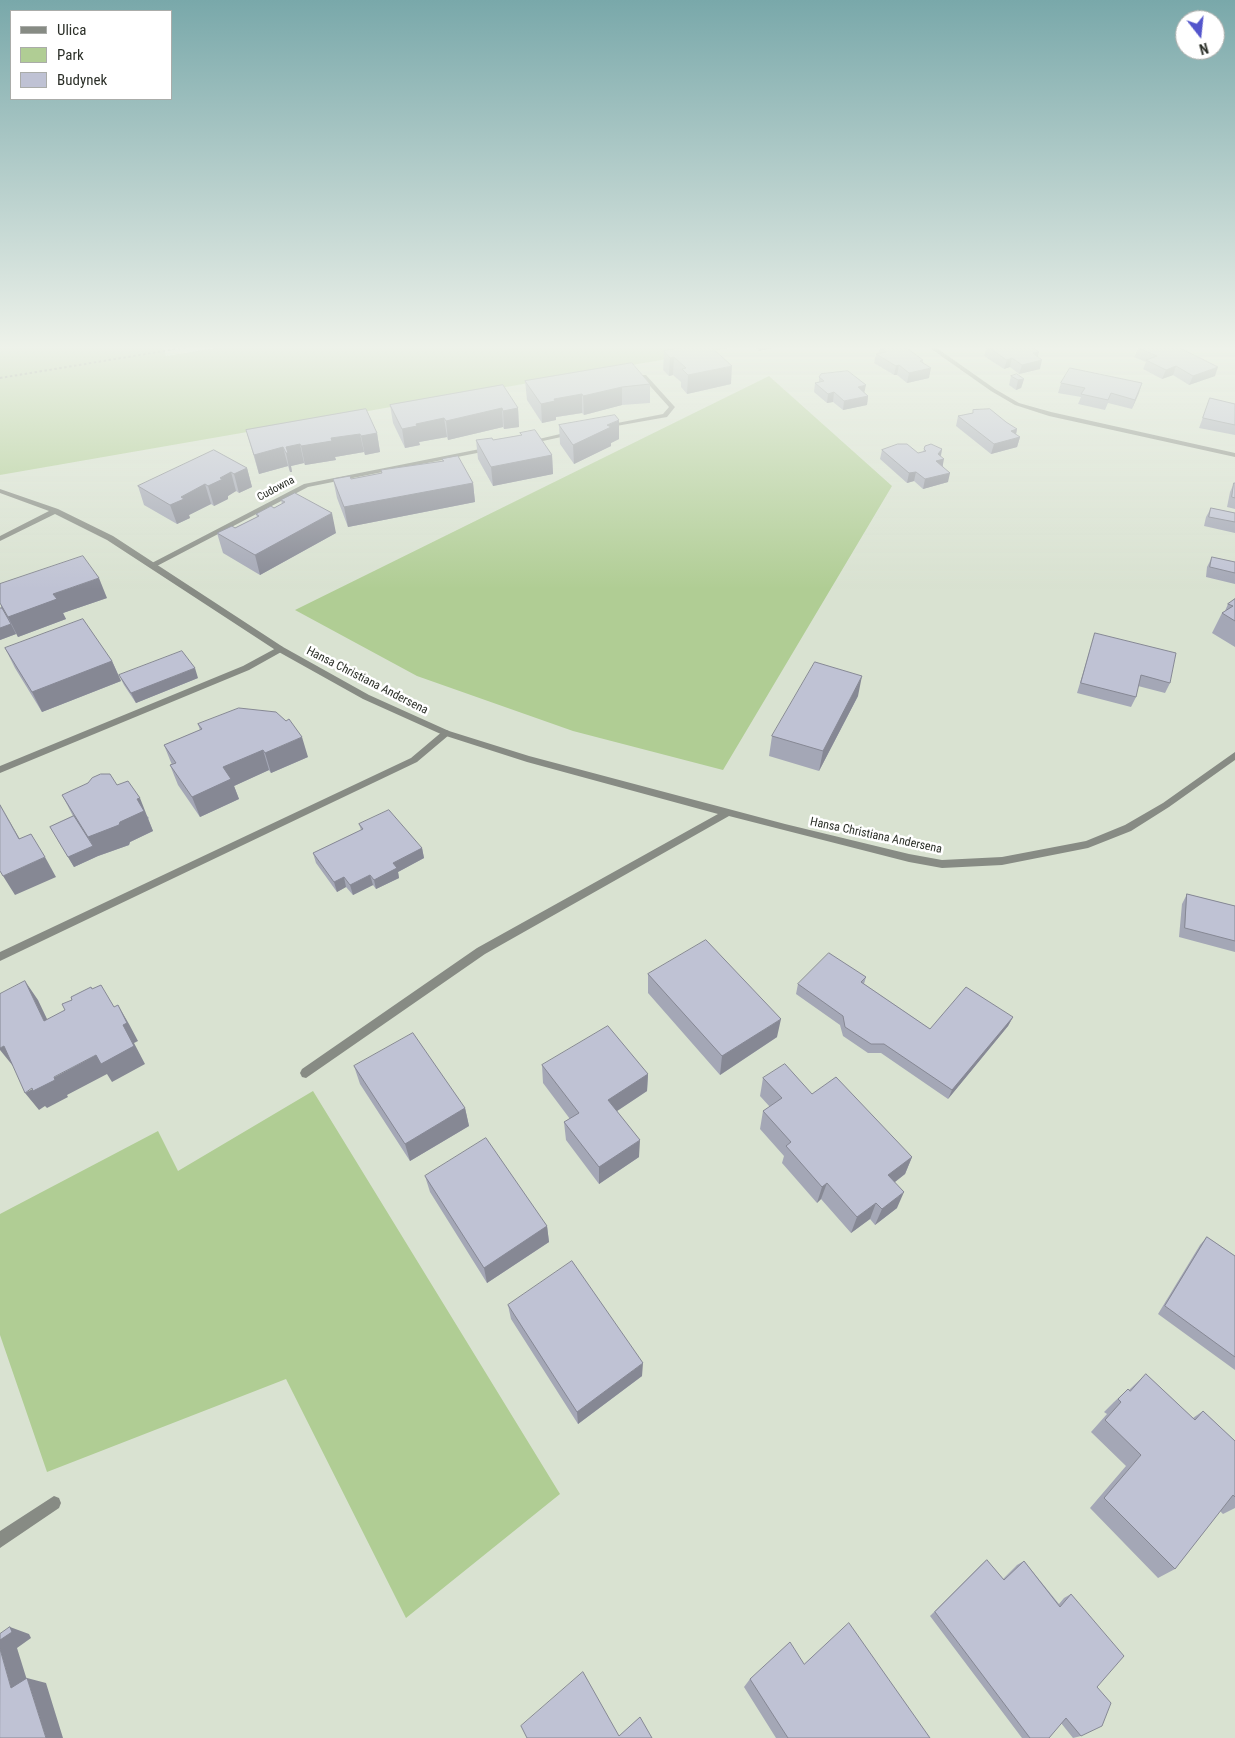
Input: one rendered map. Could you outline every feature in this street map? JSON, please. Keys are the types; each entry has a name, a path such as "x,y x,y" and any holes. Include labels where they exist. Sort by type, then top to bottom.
{"street":[{"path":"597,429 607,427"},
{"path":"1108,427 1235,455"},
{"path":"519,444 578,433"},
{"name":"Cudowna","path":"152,565 306,485 500,448"},
{"name":"Hansa Christiana Andersena","path":"0,491 55,511 110,538 280,649 366,697 446,734 526,759 727,813 909,858 942,864 1002,861 1068,850 1094,842 1128,828 1166,805 1235,756"},
{"path":"0,539 55,511"},
{"path":"0,770 246,668 280,649"},
{"path":"0,957 414,760 446,734"},
{"path":"306,1073 481,951 727,813"},
{"path":"0,1540 54,1503"}],"green space":[{"path":"0,427 275,427 0,475"},
{"path":"665,427 826,427 892,486 723,770 573,731 417,676 295,610"},
{"path":"313,1091 560,1494 406,1618 286,1379 47,1472 0,1335 0,1214 158,1131 178,1171"}],"building":[{"path":"263,427 374,427 377,433 331,438 332,441 286,447 288,453 286,453 283,447 254,455 246,430"},
{"path":"560,427 611,427 573,445"},
{"path":"972,427 1014,427 1017,429 1011,431 1020,437 994,444"},
{"path":"535,430 552,455 491,467 476,440 492,438 493,440 522,435 520,433"},
{"path":"898,444 907,444 918,453 926,451 924,449 925,446 931,444 942,449 938,454 944,459 936,461 950,473 925,479 916,472 909,473 882,450"},
{"path":"214,450 247,468 234,474 231,472 220,478 223,479 208,486 205,484 181,497 184,499 170,505 138,486"},
{"path":"458,456 473,483 344,507 333,479 350,476 351,479 382,473 381,470 444,461 442,459"},
{"path":"1235,483 1235,498 1232,497"},
{"path":"295,493 332,513 255,555 217,533 232,526 235,528 259,516 256,514 271,506 274,508 285,502 281,500"},
{"path":"1211,508 1235,513 1235,522 1209,517"},
{"path":"83,556 99,578 53,594 57,599 8,617 0,603 0,584"},
{"path":"1212,557 1235,562 1235,573 1210,567"},
{"path":"1235,599 1235,621 1222,613 1233,606 1228,604"},
{"path":"0,608 2,608 11,624 0,628"},
{"path":"83,619 112,661 32,692 5,648"},
{"path":"1095,633 1176,653 1170,683 1141,675 1136,697 1081,683"},
{"path":"182,651 195,668 131,693 119,675"},
{"path":"815,662 862,676 823,751 772,736"},
{"path":"239,708 276,712 286,721 289,719 302,737 265,753 263,750 223,767 231,779 192,797 170,765 176,763 164,745 202,729 198,724"},
{"path":"101,774 110,774 117,785 128,781 140,798 137,799 144,811 120,822 119,825 88,837 62,795 88,783 92,778"},
{"path":"0,805 19,839 31,834 45,857 3,876 0,871"},
{"path":"389,810 422,848 393,863 397,868 374,880 370,875 350,885 344,877 334,882 313,853 363,829 359,824"},
{"path":"74,816 93,846 68,857 50,827"},
{"path":"1187,894 1235,906 1235,941 1185,928"},
{"path":"706,940 781,1019 722,1056 648,974"},
{"path":"829,953 866,977 861,982 930,1029 966,987 1013,1017 952,1090 884,1044 871,1044 845,1027 843,1016 798,984"},
{"path":"25,981 44,1021 65,1010 62,1004 72,1000 71,997 91,987 92,989 101,985 114,1007 118,1005 127,1023 123,1025 134,1046 101,1064 96,1055 54,1077 55,1080 33,1091 32,1088 25,1093 4,1046 0,1048 0,994"},
{"path":"608,1026 648,1074 608,1100 640,1140 599,1167 564,1122 579,1113 542,1065"},
{"path":"413,1033 465,1108 405,1144 354,1066"},
{"path":"785,1064 812,1094 836,1077 912,1157 888,1175 904,1192 882,1209 876,1203 857,1217 827,1183 822,1187 786,1146 791,1142 763,1111 782,1098 763,1078"},
{"path":"486,1138 547,1226 484,1268 425,1176"},
{"path":"1207,1237 1235,1256 1235,1357 1165,1306"},
{"path":"572,1261 643,1363 577,1412 508,1305"},
{"path":"1146,1374 1195,1420 1203,1411 1235,1441 1235,1497 1233,1495 1175,1569 1104,1498 1141,1455 1105,1420 1121,1402 1118,1399 1128,1389 1130,1391"},
{"path":"987,1560 1004,1580 1024,1561 1060,1607 1071,1594 1124,1656 1097,1687 1111,1703 1102,1726 1081,1736 1066,1718 1049,1738 1030,1738 935,1612"},
{"path":"849,1623 930,1738 788,1738 750,1679 790,1642 804,1664"},
{"path":"10,1627 12,1632 0,1640 0,1634"},
{"path":"0,1649 11,1688 27,1678 46,1738 0,1738"},
{"path":"583,1672 619,1736 640,1717 652,1738 527,1738 521,1726"}]}
